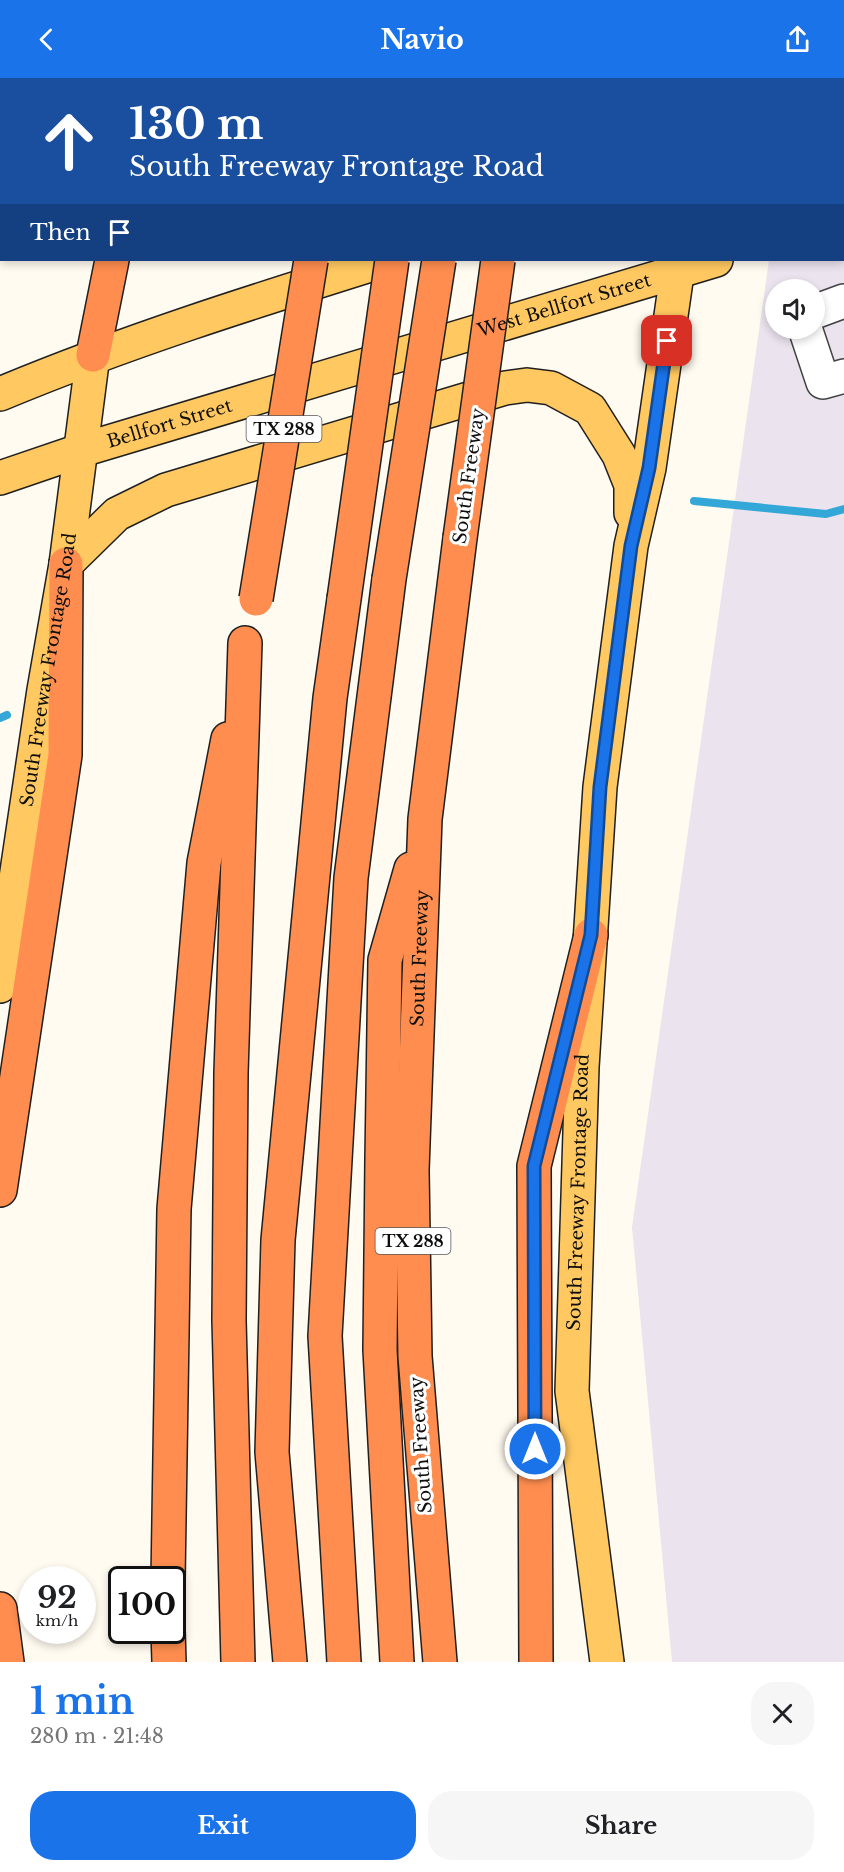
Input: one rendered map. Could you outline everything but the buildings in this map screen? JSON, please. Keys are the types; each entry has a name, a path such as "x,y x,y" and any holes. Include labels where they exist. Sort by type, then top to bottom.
{"highway":[{"path":"93,355 112,261"},
{"name":"TX 288","path":"168,1566 174,1209 184,1071 204,863 245,643 256,599 311,261"},
{"path":"290,1662 272,1452 278,1240 330,698 392,261"},
{"path":"345,1662 325,1336 351,878 389,579 439,261"},
{"name":"South Freeway","path":"440,1662 415,1356 412,1170 425,819 498,261"},
{"path":"0,1190 65,755 66,564"},
{"path":"238,1662 230,1284 231,1074 245,643"},
{"path":"397,1662 380,1350 385,960 425,819"},
{"path":"536,1662 534,1166 591,935"},
{"path":"0,1609 7,1662"},
{"path":"168,1644 169,1662"}],"main road":[{"path":"0,394 93,355 383,261"},
{"name":"West Bellfort Street","path":"411,353 678,265 708,261"},
{"name":"South Freeway Frontage Road","path":"607,1662 572,1391 582,1067 600,787 631,546 649,468 678,265"},
{"name":"Bellfort Street","path":"0,478 82,450 411,353"},
{"name":"South Freeway Frontage Road","path":"0,986 44,690 66,564 93,355"},
{"path":"66,564 117,514 166,490 505,388 528,385 551,388 590,409 604,429 619,455 631,485 631,546"}],"lane":[{"path":"825,308 844,302"},
{"path":"809,339 823,382 844,376"}],"shaded area":[{"path":"769,261 844,261 844,1662 672,1662 632,1227 765,288 765,339 825,339 825,279 766,279"}],"waterway":[{"path":"694,501 826,514 844,509"},
{"path":"0,718 7,715"}],"route":[{"path":"535,1449 534,1166 591,935 600,787 631,546 649,468 667,341"}]}
